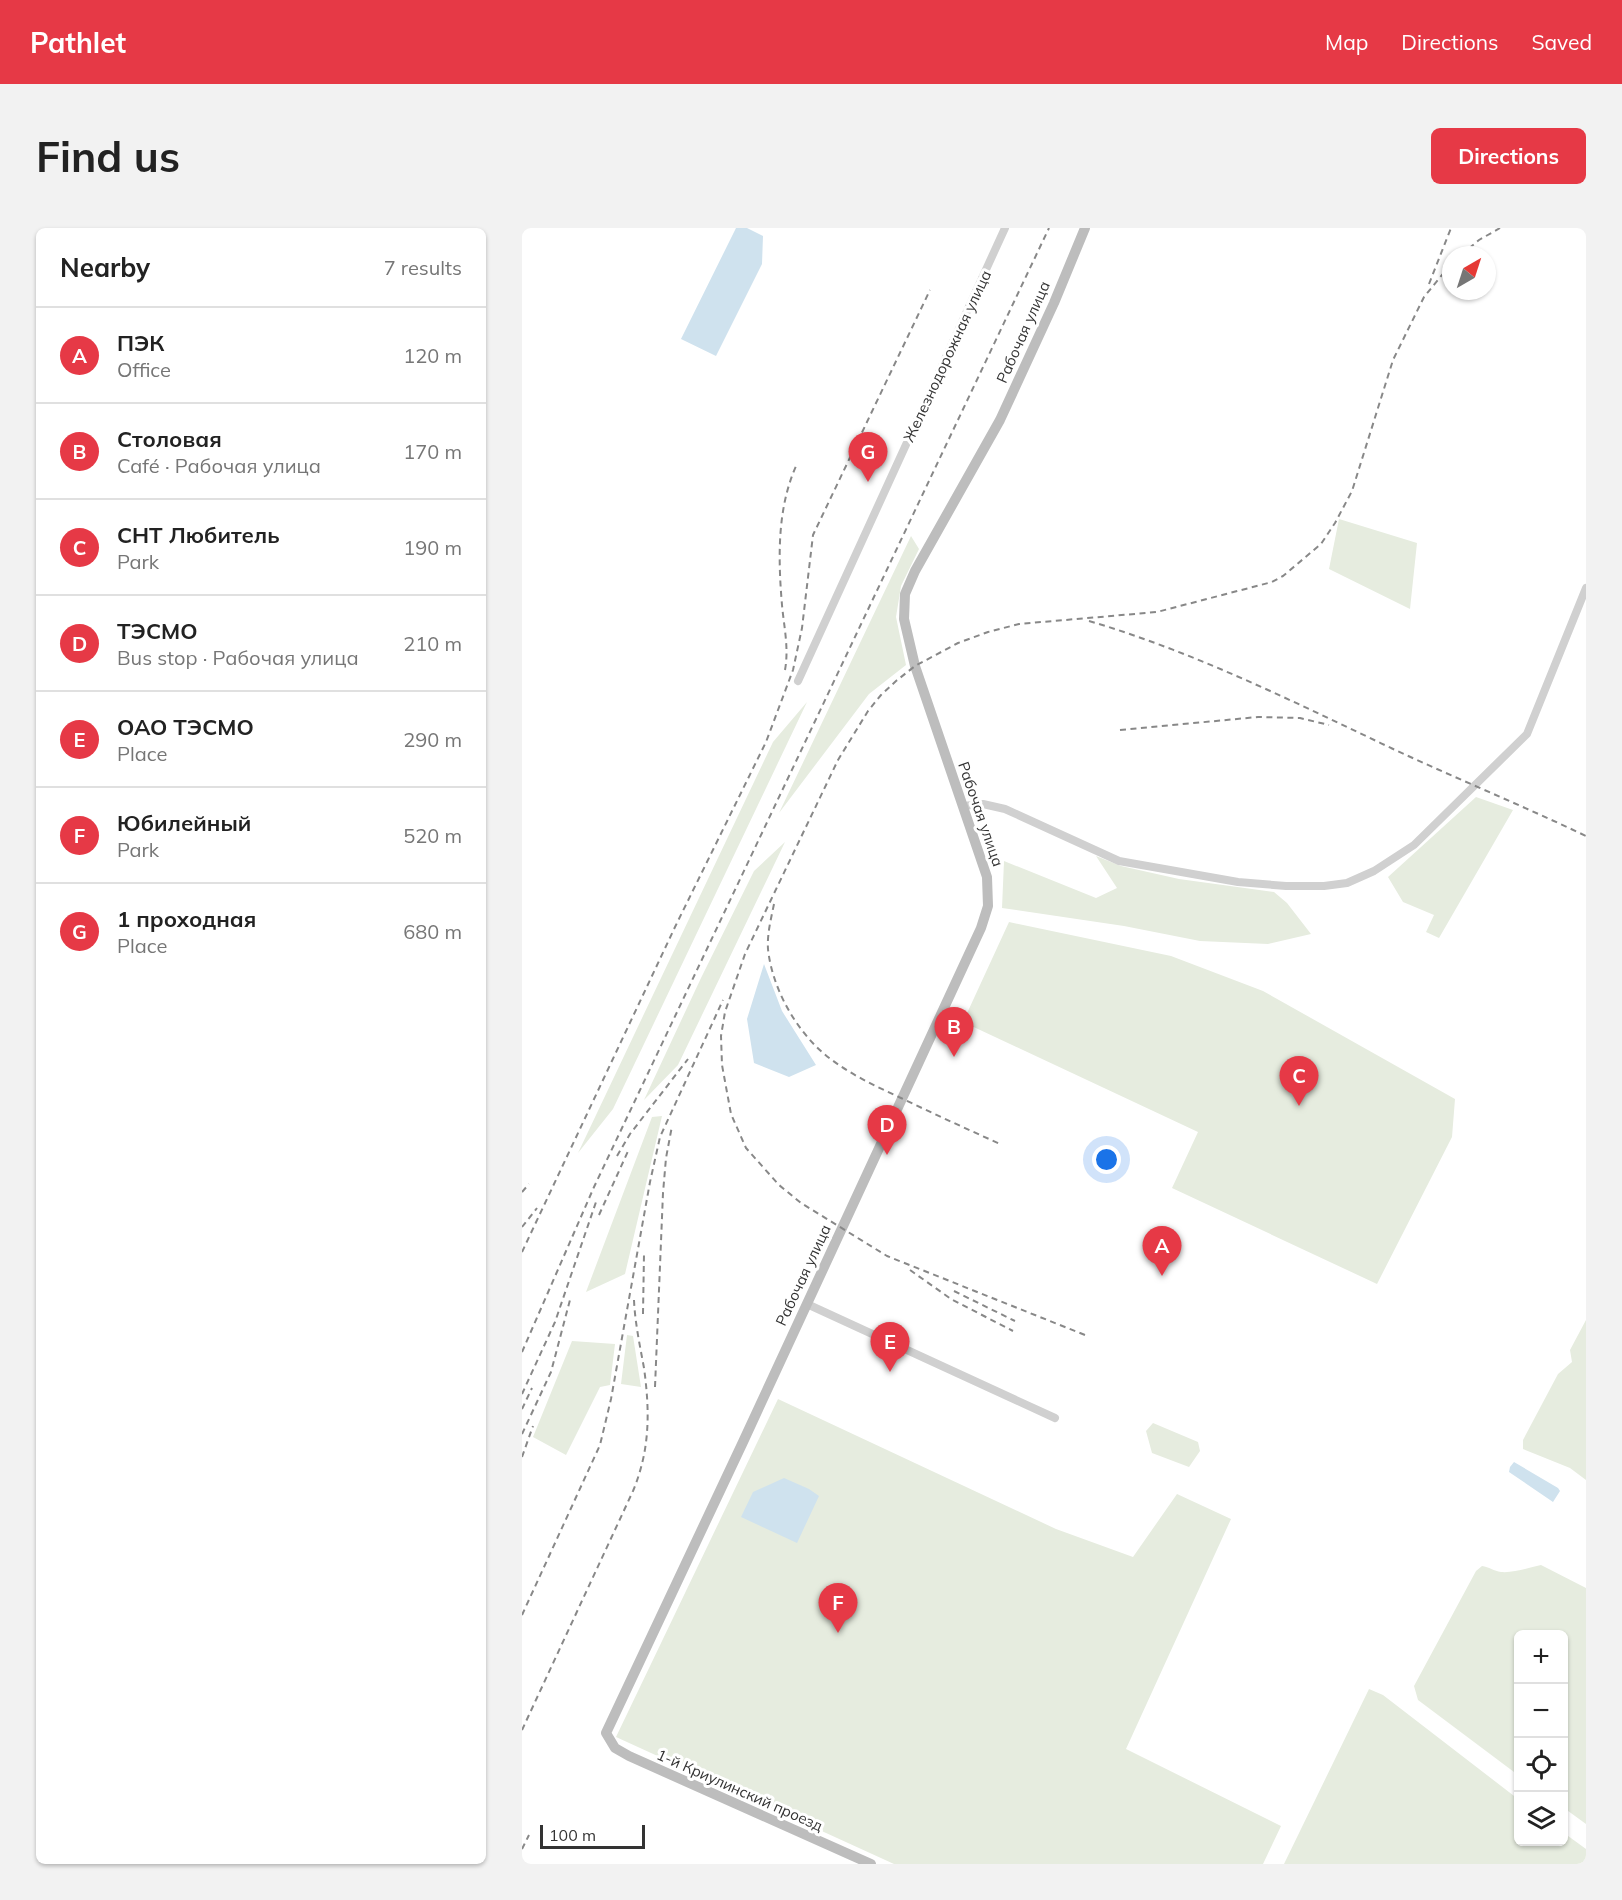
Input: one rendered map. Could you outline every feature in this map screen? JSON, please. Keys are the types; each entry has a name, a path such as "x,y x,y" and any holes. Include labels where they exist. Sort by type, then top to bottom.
{"street":[{"name":"Железнодорожная улица","path":"798,681 1005,228"},
{"name":"Рабочая улица","path":"606,1733 981,928 988,906 987,877 915,666 904,619 906,594 915,571 1000,420 1054,303 1085,228"},
{"path":"963,806 983,804 1005,809 1128,863 1238,882 1286,886 1324,886 1347,883 1374,871 1414,845 1527,734 1586,588"},
{"path":"807,1304 1055,1418"},
{"name":"1-й Криулинский проезд","path":"606,1733 615,1748 628,1756 871,1864"}],"shaded area":[{"path":"1339,519 1417,543 1410,609 1329,569"},
{"path":"911,536 919,549 901,586 896,617 906,665 869,694 779,813"},
{"path":"807,702 613,1109 578,1153 773,742"},
{"path":"1476,797 1513,810 1439,938 1426,932 1434,915 1403,902 1388,877"},
{"path":"785,842 678,1065 644,1100 754,871"},
{"path":"1096,856 1121,866 1179,879 1274,892 1287,903 1311,934 1268,944 1200,941 1124,926 1002,908 1004,861 1096,898 1117,888"},
{"path":"1009,922 1171,956 1263,991 1455,1099 1452,1137 1377,1284 1172,1188 1198,1132 963,1022"},
{"path":"662,1116 625,1274 586,1292 652,1117"},
{"path":"1586,1320 1586,1480 1570,1468 1523,1449 1523,1440 1558,1374 1572,1362 1570,1350"},
{"path":"627,1335 633,1336 641,1387 621,1384"},
{"path":"572,1341 615,1344 610,1385 600,1387 566,1455 533,1437"},
{"path":"778,1399 1056,1529 1133,1557 1177,1494 1231,1519 1126,1749 1281,1826 1263,1864 894,1864 616,1737"},
{"path":"1153,1423 1198,1442 1200,1451 1189,1467 1152,1453 1146,1431"},
{"path":"1541,1565 1586,1588 1586,1824 1568,1811 1568,1630 1514,1630 1514,1772 1418,1700 1414,1686 1476,1571 1482,1566 1506,1572"},
{"path":"1369,1689 1383,1695 1514,1796 1514,1846 1568,1846 1568,1836 1586,1849 1586,1864 1284,1864"}],"water":[{"path":"736,228 747,228 763,236 762,264 716,356 681,339"},
{"path":"764,964 782,1011 816,1065 789,1077 754,1063 747,1019"},
{"path":"1514,1462 1558,1488 1560,1491 1553,1502 1509,1472"},
{"path":"784,1478 819,1496 797,1543 741,1517 753,1492"}],"railway":[{"path":"522,1352 594,1187 1049,228"},
{"path":"1429,284 1451,228"},
{"path":"1472,246 1500,228"},
{"path":"1085,1335 887,1256 801,1203 779,1185 746,1148 731,1114 722,1065 721,1036 725,1012 745,954 838,760 868,711 881,695 915,666 958,643 988,632 1019,624 1157,612 1272,582 1283,576 1321,544 1352,491 1393,360 1424,297 1442,275"},
{"path":"522,1252 675,927 766,742 793,670 802,628 813,535 930,290"},
{"path":"785,670 786,646 781,587 780,533 790,480 797,464"},
{"path":"1089,621 1167,647 1242,678 1586,836"},
{"path":"1120,730 1258,717 1300,718 1329,725"},
{"path":"774,904 768,943 774,978 786,1005 802,1031 812,1042 840,1066 860,1078 1000,1144"},
{"path":"522,1615 600,1445 611,1399 660,1137 723,1000"},
{"path":"617,1156 630,1134 688,1059"},
{"path":"655,1387 663,1193 672,1126"},
{"path":"599,1215 629,1149"},
{"path":"522,1192 529,1184"},
{"path":"522,1394 555,1322 596,1202"},
{"path":"522,1227 537,1208"},
{"path":"643,1314 644,1254"},
{"path":"910,1270 951,1299 1013,1331"},
{"path":"954,1291 1015,1321"},
{"path":"522,1434 551,1372 571,1296"},
{"path":"522,1730 633,1491 643,1461 648,1415 634,1300"},
{"path":"522,1409 532,1388"},
{"path":"522,1457 533,1426"},
{"path":"522,1849 529,1835"}],"place":[{"name":"1 проходная","path":"868,482"},
{"name":"Столовая","path":"954,1057"},
{"name":"СНТ Любитель","path":"1299,1106"},
{"name":"ТЭСМО","path":"887,1155"},
{"name":"ПЭК","path":"1162,1276"},
{"name":"ОАО ТЭСМО","path":"890,1372"},
{"name":"Юбилейный","path":"838,1633"}]}
